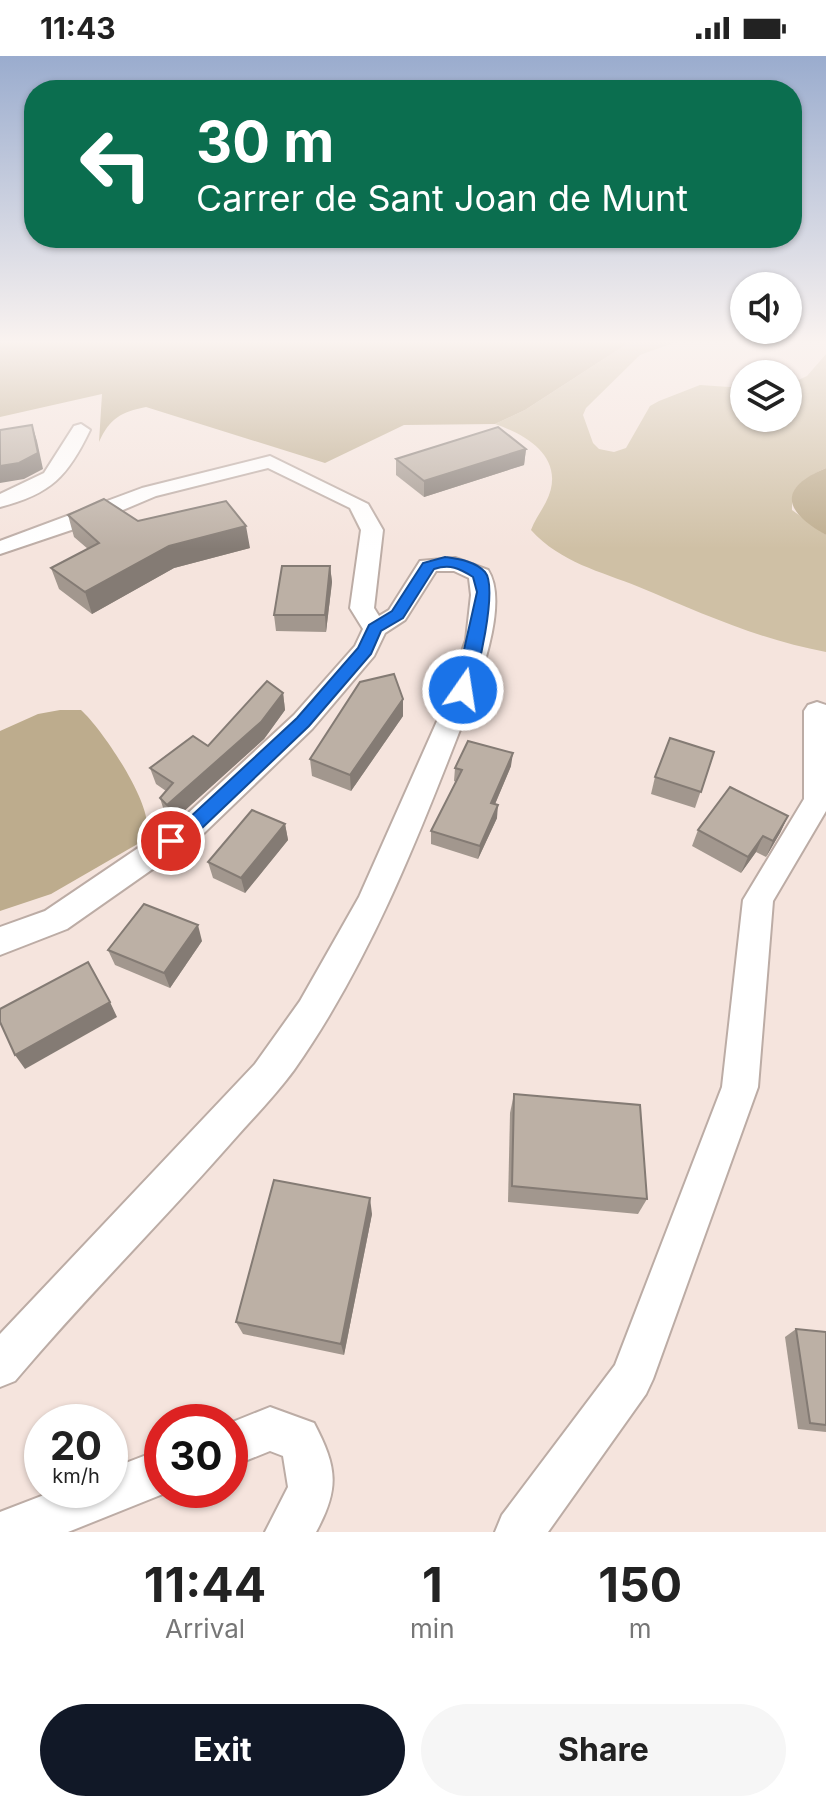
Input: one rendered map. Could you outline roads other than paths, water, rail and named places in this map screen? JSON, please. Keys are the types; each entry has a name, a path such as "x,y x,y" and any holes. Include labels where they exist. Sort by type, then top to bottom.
{"street":[{"path":"0,501 47,484 66,460 81,430"},
{"path":"0,548 85,519 149,492 270,462 358,504 372,530 362,608 375,629"},
{"path":"0,941 56,920 194,825 303,722 365,650 375,629 397,615 428,566 445,561 463,565 480,575 484,592 463,690 417,802 359,928 289,1049 187,1165 57,1298 0,1366"},
{"path":"519,1532 631,1379 740,1087 758,900 818,800 817,711"},
{"path":"248,1438 270,1429 298,1439 313,1466 306,1505 289,1532"},
{"path":"9,1532 144,1479"}]}
